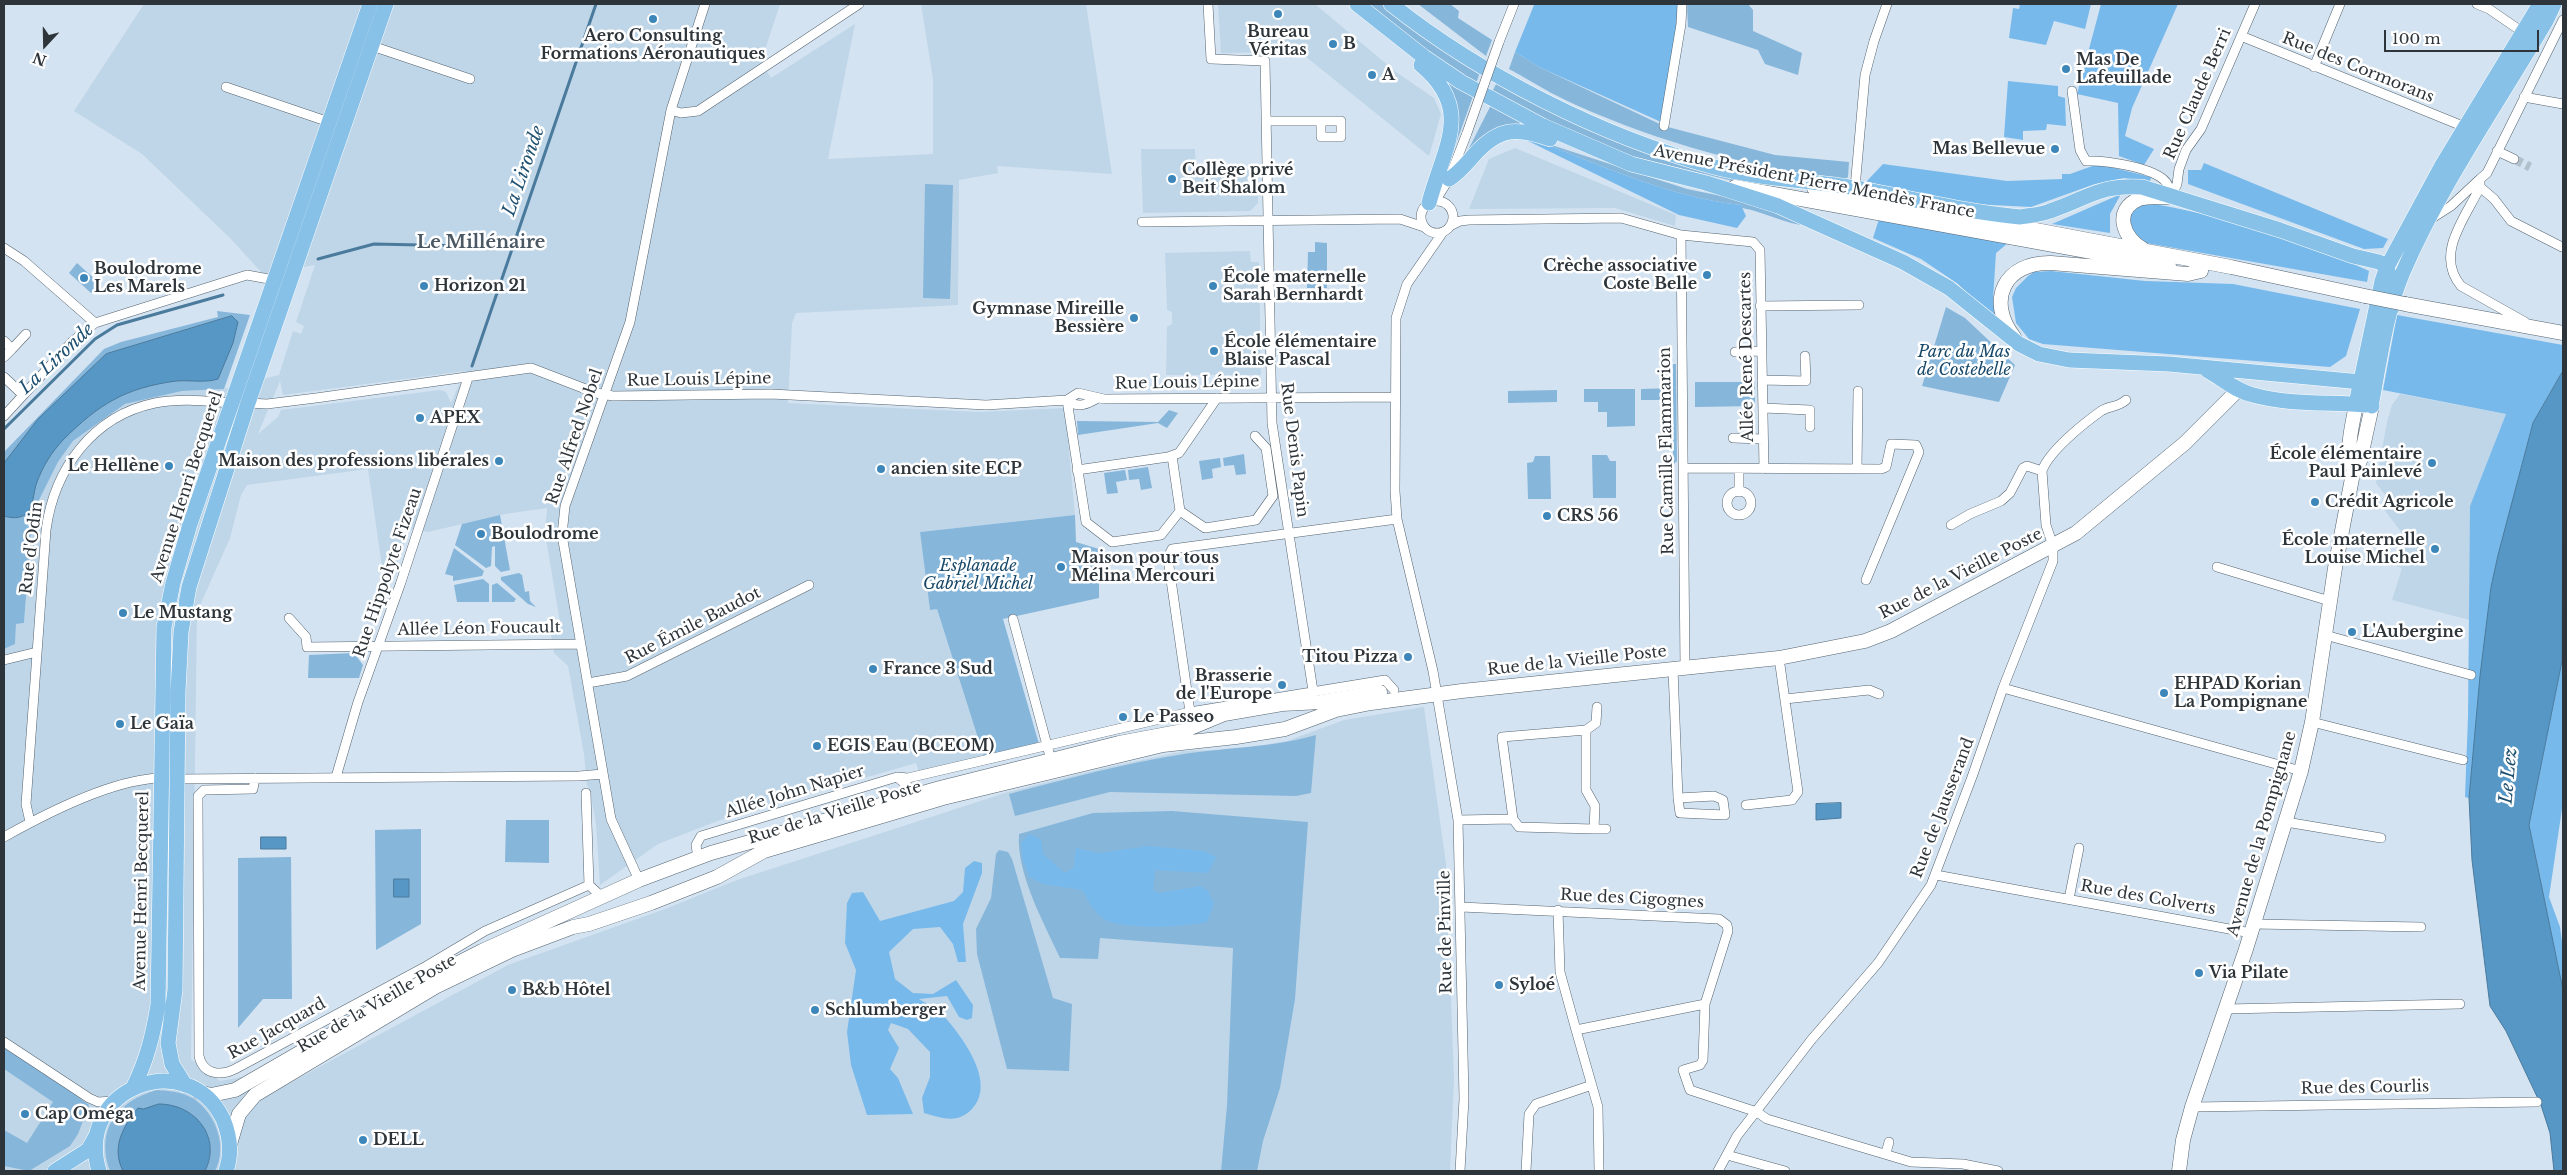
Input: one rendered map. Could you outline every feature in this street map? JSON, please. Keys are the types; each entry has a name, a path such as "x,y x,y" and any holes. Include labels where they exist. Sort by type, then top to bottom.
{"main road":[{"name":"Avenue Henri Becquerel","path":"133,1088 144,1065 151,1043 158,1005 164,627 173,583 190,524 231,403 370,4"},
{"name":"Avenue Henri Becquerel","path":"230,1144 221,1115 211,1103 192,1089 172,1064 168,1050 175,990 177,779 181,632 189,587 248,403 386,4"},
{"name":"Avenue Président Pierre Mendès France","path":"1357,4 1381,24 1462,82 1543,126 1611,157 1706,183 2234,277 2276,278"},
{"name":"Avenue Président Pierre Mendès France","path":"1391,4 1456,50 1537,96 1622,135 1713,166 1884,203 2231,267 2365,296 2398,306 2563,333"},
{"path":"1409,4 1452,40 1456,50"},
{"name":"Avenue de la Pompignane","path":"2354,469 2350,462 2351,434 2384,274 2465,127 2540,4"},
{"name":"Avenue de la Pompignane","path":"2179,1171 2183,1140 2192,1106 2226,1009 2301,771 2312,722 2331,598 2354,469 2360,461 2398,306 2403,273 2470,146 2546,21 2554,4"},
{"path":"1381,24 1384,34 1436,77 1448,97 1452,116 1451,130 1443,164 1429,204"},
{"path":"1447,182 1483,145 1494,137 1512,131 1530,131 1580,150 1611,157"},
{"path":"1757,176 1855,188 2020,217 2049,212 2092,192 2112,187 2142,187 2280,230 2352,256 2379,262 2384,274"},
{"path":"1706,183 1778,206 1927,274 1949,288 2019,344 2039,354 2069,360 2169,364 2361,382 2366,385 2372,406 2287,400 2253,395 2238,390 2209,372 2192,367"},
{"path":"2150,253 2131,241 2126,235 2123,221 2124,215 2131,204 2137,200 2171,197"},
{"path":"2019,344 2006,327 2000,312 2000,303 2008,279 2029,264 2051,263 2180,274 2201,271"},
{"name":"Avenue de la Pompignane","path":"2384,274 2398,306"},
{"path":"2238,390 2246,382 2266,373"},
{"name":"Rue de la Vieille Poste","path":"230,1144 234,1124 241,1111 255,1095 443,983 548,935 651,903 717,877 755,854 982,788 1163,745 1236,737 1285,729 1336,710 1436,694 1779,658 1857,643 1891,631 2076,533 2185,443 2238,390"},
{"path":"231,403 248,403"},
{"name":"Rue de la Vieille Poste","path":"192,1089 211,1095 228,1093 235,1090 437,973 509,938 603,898 639,880 698,858 913,795 1051,760 1183,731 1232,712 1282,704 1317,694 1394,690 1412,687 1436,694"},
{"path":"98,1171 94,1149 96,1136 102,1118 114,1102 133,1088 159,1081 192,1089"},
{"path":"55,1171 88,1150 96,1136"},
{"path":"226,1171 230,1144"}],"street":[{"name":"Rue Alfred Nobel","path":"639,880 611,819 562,534 565,506 630,322 670,110 705,4"},
{"path":"670,110 681,113 698,111 859,4"},
{"name":"Rue Denis Papin","path":"1208,4 1211,59 1265,61 1270,397 1289,533 1317,694"},
{"path":"1429,250 1426,229 1421,217 1447,182 1514,4"},
{"path":"1664,126 1682,24 1682,4"},
{"path":"1855,188 1865,75 1887,4"},
{"name":"Rue Claude Berri","path":"2171,197 2177,184 2179,169 2186,150 2201,129 2255,4"},
{"path":"2314,66 2340,4"},
{"path":"2477,4 2489,9 2524,33"},
{"path":"2534,327 2470,292 2454,278 2450,267 2451,245 2480,183 2487,173 2563,20"},
{"name":"Rue des Cormorans","path":"2241,36 2465,127"},
{"path":"372,46 470,79"},
{"path":"226,87 329,122"},
{"path":"2072,91 2080,150 2086,161 2108,160 2156,175 2169,186 2171,197"},
{"path":"2524,97 2563,104"},
{"path":"1266,122 1341,121 1341,137 1321,137 1321,122"},
{"path":"2495,154 2514,159"},
{"path":"1447,182 1448,205 1453,214 1469,220"},
{"path":"2480,183 2511,221 2562,248"},
{"name":"Avenue de la Pompignane","path":"2429,221 2480,183"},
{"path":"1406,219 1429,204 1448,205"},
{"path":"1447,229 1453,214"},
{"path":"1142,222 1406,219 1426,229 1447,229 1460,221 1469,220 1621,218 1681,235"},
{"name":"Rue de Pinville","path":"1447,229 1429,250 1407,284 1396,318 1396,519 1436,694 1458,820 1464,1099 1460,1171"},
{"name":"Allée René Descartes","path":"1681,235 1753,242 1760,250 1764,469"},
{"name":"Rue Camille Flammarion","path":"1678,798 1683,468 1681,235"},
{"path":"4,248 24,261 95,323"},
{"path":"4,416 73,341 95,323 247,275 274,280"},
{"path":"1760,306 1859,304"},
{"path":"4,357 26,334"},
{"path":"4,342 12,349"},
{"path":"1735,352 1762,351"},
{"path":"1762,380 1806,381 1805,356"},
{"name":"Rue Louis Lépine","path":"248,403 271,404 531,368 604,395 772,394 986,405 1068,400 1072,404 1086,405 1098,398 1395,397"},
{"path":"4,377 23,395"},
{"name":"Rue Hippolyte Fizeau","path":"336,777 348,735 379,645 403,588 468,378"},
{"path":"1857,469 1858,391"},
{"path":"1077,470 1172,456 1183,447 1217,398"},
{"name":"Rue d'Odin","path":"30,822 26,804 49,509 59,479 82,446 100,431 130,411 155,403 188,400 231,403"},
{"path":"1068,400 1084,519 1112,542 1162,535 1180,511 1172,456"},
{"path":"2054,546 2046,526 2042,471 2052,454 2101,411 2118,407 2126,400"},
{"path":"1763,408 1810,410 1810,427"},
{"path":"1180,511 1205,528 1256,520 1273,496 1266,448 1254,436"},
{"path":"1734,438 1763,439"},
{"path":"1683,468 1874,469 1886,467 1891,444 1913,443 1919,449 1866,580"},
{"path":"1951,526 1970,514 2001,501 2010,493 2023,468 2027,466 2042,471"},
{"path":"1739,469 1739,492"},
{"path":"1183,731 1190,712 1169,566 1172,549 1396,519"},
{"name":"Rue de Jausserand","path":"1718,1171 1737,1136 1758,1112 1812,1039 1878,963 1910,918 1936,875 2003,688 2049,571 2054,546"},
{"path":"2217,567 2323,599 2331,598"},
{"name":"Rue Émile Baudot","path":"588,683 627,676 809,585"},
{"name":"Allée Léon Foucault","path":"289,618 306,637 307,647 580,644"},
{"path":"1013,619 1051,760"},
{"path":"2325,635 2472,675"},
{"path":"4,660 37,652"},
{"path":"1746,805 1792,800 1798,792 1779,658"},
{"path":"2003,688 2301,771"},
{"path":"1785,699 1869,690 1879,694"},
{"name":"Rue de la Vieille Poste","path":"897,777 908,778 978,760 1190,712 1317,694"},
{"path":"1596,707 1596,723 1586,730 1502,737 1513,819 1519,827 1606,829"},
{"path":"1190,712 1202,723"},
{"path":"2312,722 2463,760"},
{"path":"1586,730 1586,790 1595,806 1594,829"},
{"path":"978,760 983,778"},
{"path":"177,779 579,776 603,774"},
{"path":"897,777 911,790 913,795"},
{"name":"Allée John Napier","path":"698,858 696,845 701,836 897,777"},
{"path":"4,837 30,822 97,793 151,778 161,778"},
{"name":"Rue Jacquard","path":"255,778 253,790 204,790 198,796 199,1056 203,1066 215,1073 223,1074 235,1069 423,968 484,931 589,885"},
{"path":"586,793 589,885 603,898"},
{"path":"1714,796 1723,800 1725,815 1680,813 1678,798 1714,796"},
{"path":"1458,820 1513,819"},
{"path":"2286,822 2381,838"},
{"name":"Rue des Colverts","path":"2069,899 2079,848"},
{"name":"Rue des Colverts","path":"1936,875 2252,929 2421,927"},
{"name":"Rue des Cigognes","path":"1461,907 1558,910 1719,919 1727,926 1728,931 1705,1004 1703,1060 1700,1065 1684,1070 1690,1090 1758,1112"},
{"path":"1558,910 1560,972 1598,1107 1599,1171"},
{"path":"1576,1030 1705,1004"},
{"path":"2226,1009 2460,1004"},
{"path":"4,1042 88,1098 98,1102 114,1102"},
{"path":"1526,1171 1529,1114 1532,1108 1536,1104 1592,1085"},
{"name":"Rue des Courlis","path":"2192,1106 2537,1102"},
{"path":"1758,1112 1767,1119 1911,1162 1963,1164 1998,1171"},
{"path":"1886,1153 1889,1142"},
{"path":"1727,1155 1785,1171"}],"shaded area":[{"path":"144,4 780,4 761,62 771,78 855,24 828,159 933,154 933,79 921,4 1086,4 1112,174 997,166 998,173 959,180 958,305 796,313 792,323 788,403 979,412 1065,408 1075,515 920,532 930,609 937,609 984,757 919,772 916,763 720,820 658,844 600,885 596,824 590,790 587,785 584,754 568,666 554,653 551,634 560,622 545,533 547,508 505,514 428,532 409,529 396,566 382,567 368,469 247,485 241,495 230,538 197,612 191,1059 220,1081 257,1074 286,1085 508,965 665,909 737,880 1008,792 1104,768 1185,751 1238,749 1287,741 1344,720 1424,707 1446,864 1454,1079 1450,1171 4,1171 4,649 15,644 16,624 24,623 31,530 39,500 58,462 73,441 125,404 182,391 224,389 279,375 293,331 301,334 304,326 296,322 315,265 263,274 229,237 142,154 74,111","holes":["465,371 451,403 446,392 440,390 281,410 278,417 258,434 280,381 283,395"]},
{"path":"1218,4 1315,4 1396,72 1434,98 1441,114 1429,156 1300,52 1221,53"},
{"path":"1679,4 1679,17 1661,122 1539,67 1515,52 1534,5"},
{"path":"2020,4 2091,4 2085,29 2054,21 2046,45 2009,38 2013,8 2019,9"},
{"path":"2101,4 2178,4 2132,108 2125,136 2154,149 2144,165 2119,156 2118,103 2077,94"},
{"path":"2008,81 2058,86 2058,96 2065,98 2066,126 2047,124 2046,130 2023,131 2023,140 2004,137"},
{"path":"1524,139 1533,139 1635,179 1661,187 1714,201 1741,205 1746,216 1737,228 1679,215"},
{"path":"1515,148 1676,215 1675,226 1615,208 1469,209 1489,159"},
{"name":"Collège privé Beit Shalom","path":"1141,149 1195,149 1196,171 1258,170 1258,203 1250,211 1143,213"},
{"path":"2204,163 2388,239 2383,248 2364,249 2188,184 2188,170 2201,170"},
{"path":"1883,164 2007,181 2062,179 2062,174 2070,174 2098,164 2151,177 2150,182 2124,178 2095,184 2031,207 1972,204 1866,182"},
{"path":"2121,194 2110,214 2110,233 2052,224"},
{"path":"2148,203 2233,222 2316,249 2369,271 2367,282 2146,243 2132,232 2129,217 2139,205"},
{"path":"1879,219 2008,243 1996,253 1993,299 2002,329 1958,284 1921,259 1873,238"},
{"path":"1250,251 1251,262 1259,262 1261,375 1166,375 1167,327 1172,324 1172,312 1167,310 1165,253"},
{"path":"2051,271 2145,281 2233,284 2360,309 2346,356 2330,367 2043,344 2029,339 2016,323 2012,297 2016,288 2034,272"},
{"path":"2397,315 2563,345 2563,371 2533,423 2491,587 2469,798 2465,797 2468,717 2470,506 2506,414 2383,390"},
{"path":"2400,394 2506,414 2470,506 2470,620 2392,600 2402,568 2396,566 2404,536 2383,508 2388,499 2376,483 2387,422 2392,405"},
{"path":"2563,638 2563,802 2549,897 2560,927 2563,949 2563,990 2529,825 2562,661"},
{"path":"1029,834 1041,839 1043,854 1065,873 1074,867 1076,848 1099,853 1149,846 1204,851 1216,857 1208,873 1155,870 1153,890 1159,893 1201,886 1208,891 1214,904 1207,922 1173,926 1130,926 1105,920 1093,909 1082,890 1043,884 1029,877 1023,860 1021,843"},
{"path":"974,861 982,863 982,873 963,924 966,962 958,962 953,944 940,927 913,929 889,952 895,979 913,993 933,994 956,980 973,1005 972,1018 967,1020 959,1017 947,996 919,999 944,1016 968,1049 979,1075 981,1087 978,1099 971,1110 960,1117 949,1119 924,1113 922,1098 930,1077 930,1052 908,1029 891,1023 888,1030 899,1048 890,1069 898,1078 913,1114 867,1115 851,1065 847,1032 856,970 845,943 847,903 852,893 863,892 880,921 954,901 963,892 965,868"}],"green space":[{"path":"1366,4 1381,4 1480,72 1476,84 1436,59"},
{"path":"1418,4 1450,4 1459,11 1458,18 1492,40 1486,56"},
{"path":"1687,4 1748,4 1753,10 1753,31 1802,53 1798,75 1765,64 1758,50 1688,27"},
{"path":"1515,52 1539,67 1664,126 1775,155 1849,162 1848,177 1844,181 1741,161 1674,142 1608,119 1567,101 1509,69"},
{"path":"1442,76 1473,96 1448,166 1457,120 1454,99"},
{"path":"1497,82 1738,179 1737,182 1635,157 1582,139 1492,92"},
{"path":"1491,105 1520,122 1519,126 1464,158"},
{"path":"1533,139 1687,189 1741,200 1808,226 1791,223 1742,208 1741,205 1688,195 1635,179"},
{"path":"925,184 953,185 950,299 923,298"},
{"path":"1315,242 1327,243 1327,288 1307,288 1308,252 1315,252"},
{"name":"Boulodrome Les Marels","path":"77,263 99,283 91,293 69,273"},
{"name":"Parc du Mas de Costebelle","path":"1946,307 1965,318 2015,365 1999,402 1922,386"},
{"path":"217,311 250,315 224,389 182,391 125,404 73,441 58,462 39,500 31,530 24,623 16,624 15,644 4,649 4,452 104,349 121,342 218,317"},
{"path":"1673,364 1676,364 1677,461 1673,465 1673,400 1641,400 1641,389 1673,388"},
{"path":"1695,382 1755,382 1755,406 1695,407"},
{"path":"1584,389 1635,389 1635,426 1607,427 1607,412 1598,412 1598,402 1584,402"},
{"path":"1557,390 1557,402 1508,403 1508,391"},
{"path":"1169,410 1178,413 1167,428 1158,423 1078,435 1077,421 1158,422"},
{"path":"1244,454 1246,474 1236,475 1234,465 1224,466 1223,458"},
{"path":"1592,455 1607,455 1610,461 1616,461 1616,498 1593,498"},
{"path":"1535,456 1550,456 1551,499 1528,499 1527,463 1533,462"},
{"path":"1220,458 1221,467 1212,469 1213,478 1202,480 1199,461"},
{"path":"1148,467 1152,488 1141,490 1139,479 1129,480 1128,470"},
{"path":"1125,470 1127,480 1116,482 1118,493 1107,494 1104,473"},
{"name":"Boulodrome","path":"500,515 510,570 501,572 495,566 495,546 492,547 491,566 486,568 455,545 462,524"},
{"name":"Esplanade Gabriel Michel","path":"1075,515 1076,542 1099,549 1099,598 1003,619 1039,744 984,757 937,609 930,610 920,532"},
{"path":"454,548 484,571 482,576 453,581 453,576 445,574"},
{"path":"519,573 522,575 525,592 529,591 530,601 536,607 528,604 501,580 501,577"},
{"path":"483,579 489,584 489,602 457,602 454,585"},
{"path":"497,583 516,599 514,602 492,602 492,585"},
{"path":"354,653 363,665 359,678 308,678 309,655"},
{"path":"1316,735 1311,793 1296,796 1110,792 1015,816 1009,794 1140,762 1201,752 1266,745"},
{"path":"1172,811 1308,822 1295,999 1280,1088 1263,1141 1257,1171 1221,1171 1227,1106 1233,948 1100,938 1098,959 1060,958 1032,897 1022,865 1019,834 1093,813"},
{"path":"506,820 549,820 549,863 505,862"},
{"path":"421,829 421,924 376,950 375,830"},
{"path":"999,850 1008,852 1012,859 1053,998 1072,1004 1069,1071 1007,1069 977,954 976,929 991,898 996,854"},
{"path":"291,857 292,999 263,999 238,1028 238,858"},
{"path":"4,1042 89,1105 78,1134 70,1146 29,1171 4,1166 4,1130 27,1143 53,1102 4,1069"},
{"path":"157,1090 176,1092 190,1097 202,1105 208,1113 214,1122 220,1142 219,1162 215,1171 110,1171 105,1143 113,1119 131,1102"}],"water":[{"path":"232,316 238,322 233,343 218,379 158,384 127,393 101,407 76,427 51,455 39,476 29,511 21,517 4,516 4,463 38,419 106,354"},
{"name":"Le Lez","path":"2563,371 2562,661 2529,825 2563,990 2563,1171 2554,1171 2550,1133 2541,1105 2506,1031 2490,1006 2472,860 2469,798 2480,676 2491,587 2498,555 2533,423"},
{"path":"1841,803 1841,818 1816,820 1816,804"},
{"path":"261,837 286,837 286,849 261,849"},
{"path":"394,879 409,879 409,897 394,897"},
{"path":"159,1104 172,1105 184,1110 194,1116 202,1125 210,1146 205,1171 123,1171 118,1154 123,1130 138,1108 143,1109"}],"waterway":[{"name":"La Lironde","path":"472,366 596,4"},
{"name":"La Lironde","path":"318,259 374,244 513,247"},
{"name":"La Lironde","path":"4,429 95,339 117,325 223,295"}],"tunnel":[{"path":"2514,159 2530,167"}],"place":[{"name":"Bureau Véritas","path":"1278,14"},
{"name":"Aero Consulting Formations Aéronautiques","path":"653,19"},
{"name":"B","path":"1333,44"},
{"name":"Mas De Lafeuillade","path":"2066,69"},
{"name":"A","path":"1372,75"},
{"name":"Mas Bellevue","path":"2055,149"},
{"name":"Collège privé Beit Shalom","path":"1172,179"},
{"name":"Crèche associative Coste Belle","path":"1707,275"},
{"name":"Boulodrome Les Marels","path":"84,278"},
{"name":"Horizon 21","path":"424,286"},
{"name":"École maternelle Sarah Bernhardt","path":"1213,286"},
{"name":"Gymnase Mireille Bessière","path":"1134,318"},
{"name":"École élémentaire Blaise Pascal","path":"1214,351"},
{"name":"APEX","path":"420,418"},
{"name":"Maison des professions libérales","path":"499,461"},
{"name":"École élémentaire Paul Painlevé","path":"2432,463"},
{"name":"Le Hellène","path":"169,466"},
{"name":"ancien site ECP","path":"881,469"},
{"name":"Crédit Agricole","path":"2315,502"},
{"name":"CRS 56","path":"1547,516"},
{"name":"Boulodrome","path":"481,534"},
{"name":"École maternelle Louise Michel","path":"2435,549"},
{"name":"Maison pour tous Mélina Mercouri","path":"1061,567"},
{"name":"Le Mustang","path":"123,613"},
{"name":"L'Aubergine","path":"2352,632"},
{"name":"Titou Pizza","path":"1408,657"},
{"name":"France 3 Sud","path":"873,669"},
{"name":"Brasserie de l'Europe","path":"1282,685"},
{"name":"EHPAD Korian La Pompignane","path":"2164,693"},
{"name":"Le Passeo","path":"1123,717"},
{"name":"Le Gaïa","path":"120,724"},
{"name":"EGIS Eau (BCEOM)","path":"817,746"},
{"name":"Via Pilate","path":"2199,973"},
{"name":"Syloé","path":"1499,985"},
{"name":"B&b Hôtel","path":"512,990"},
{"name":"Schlumberger","path":"815,1010"},
{"name":"Cap Oméga","path":"25,1114"},
{"name":"DELL","path":"363,1140"}],"district":[{"name":"Le Millénaire","path":"481,243"}]}
